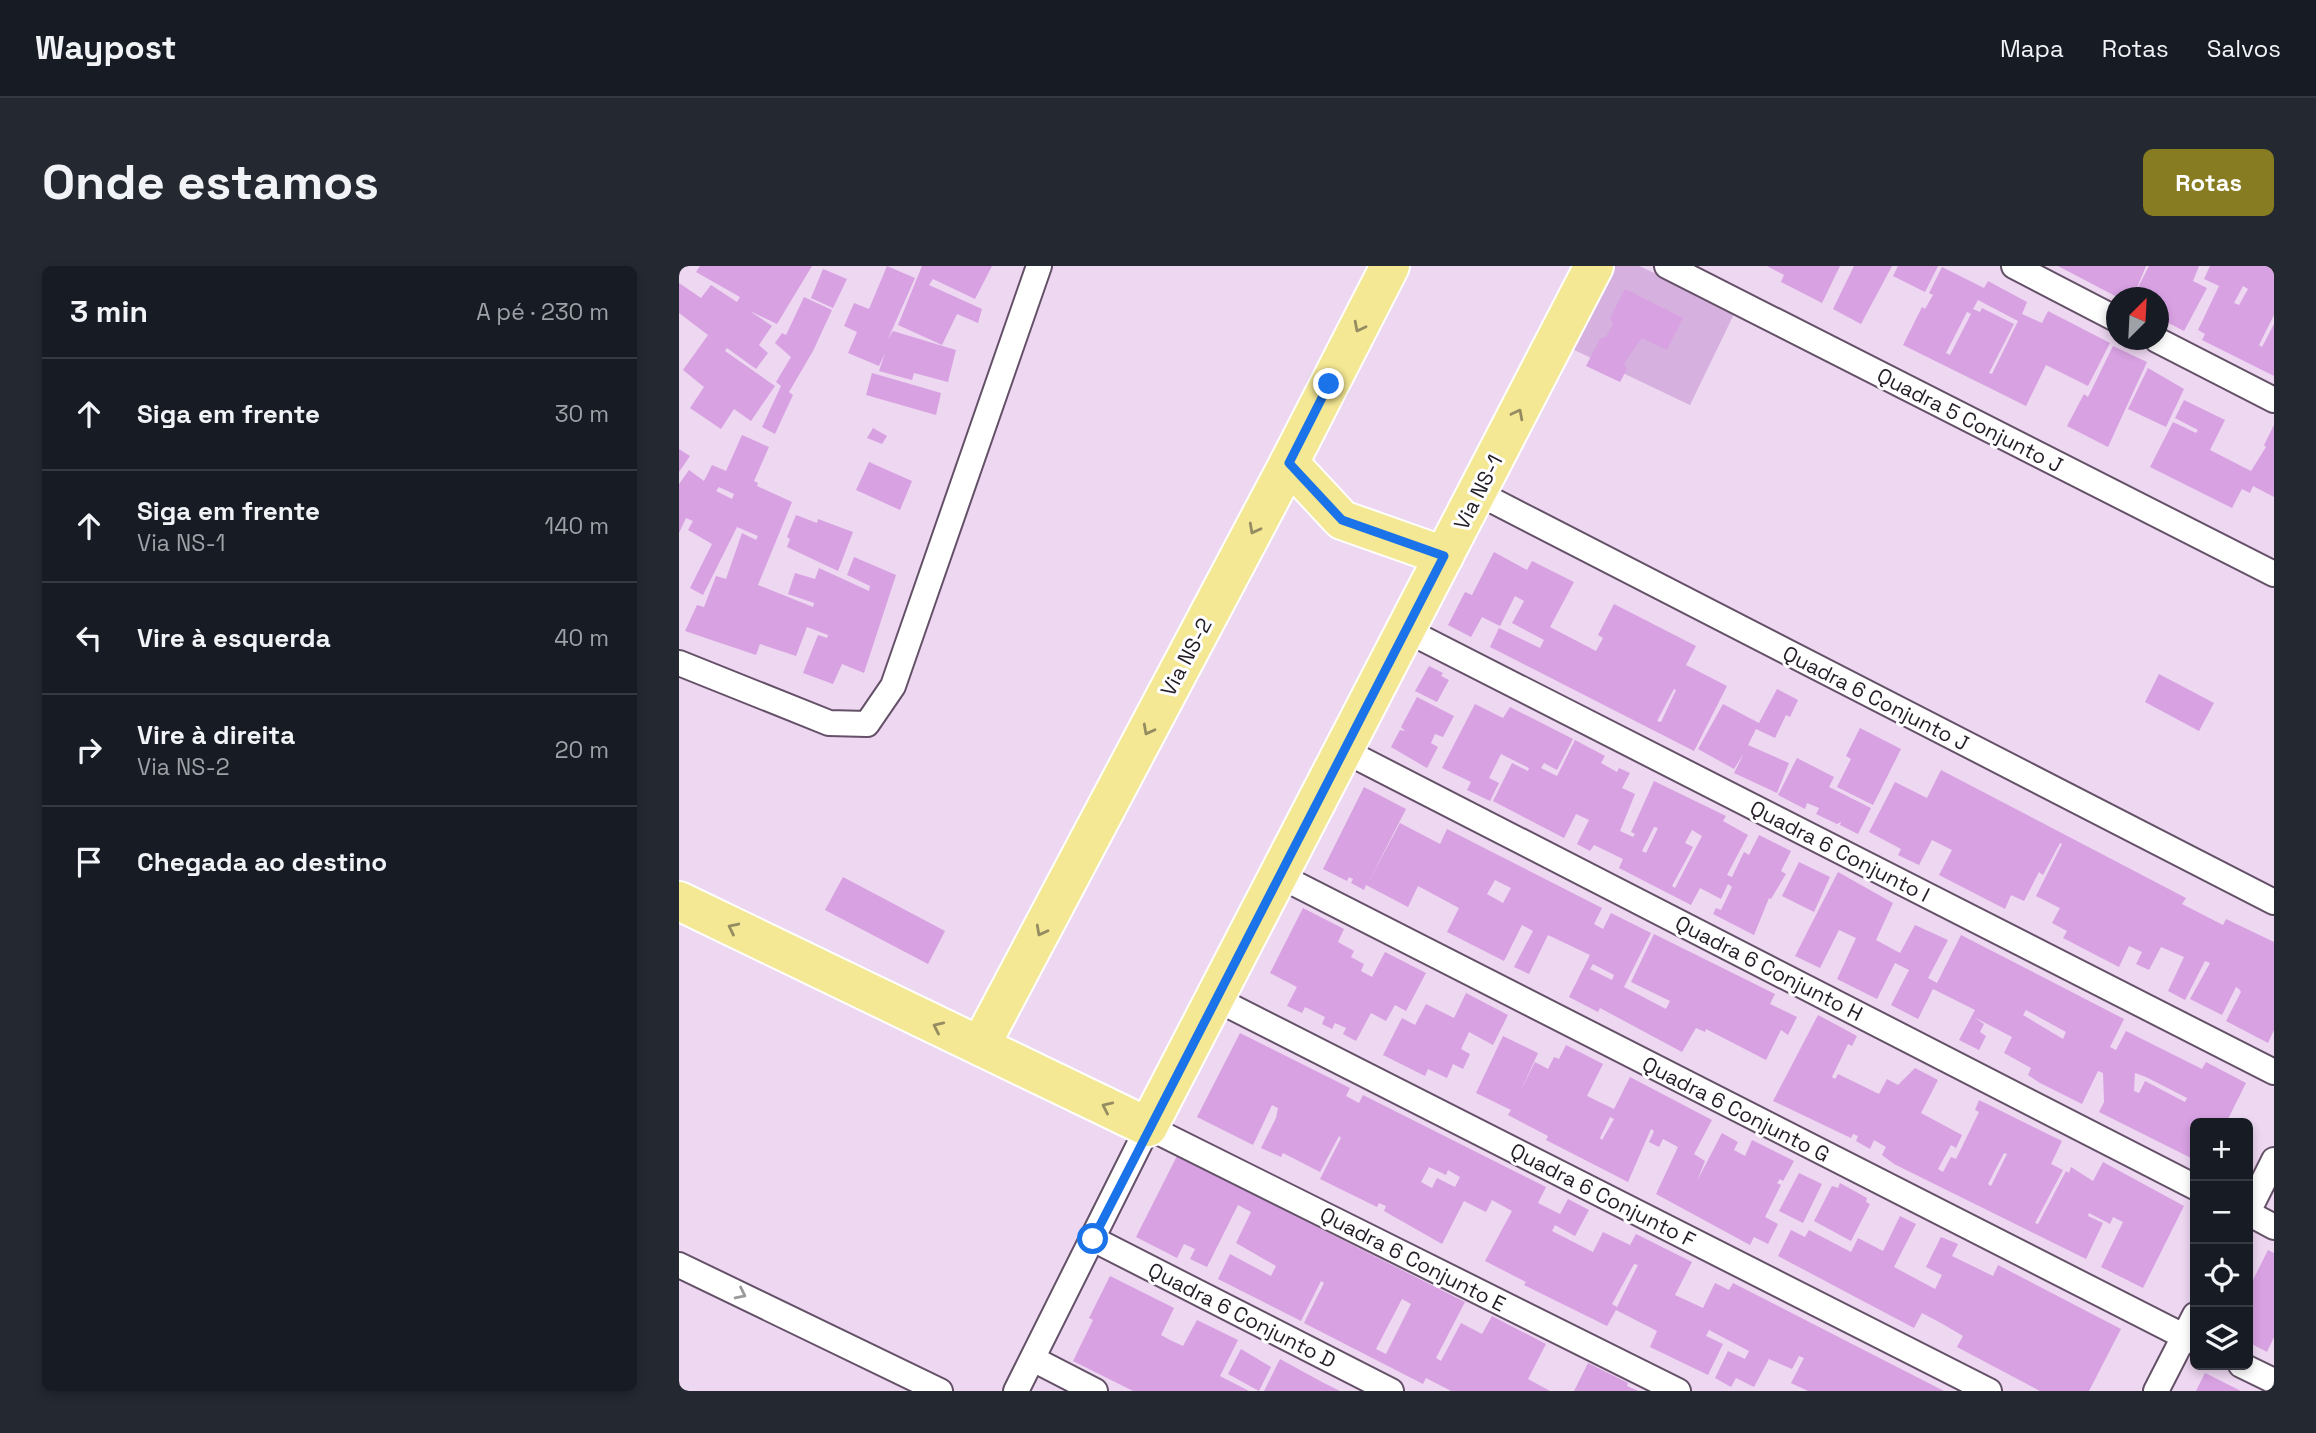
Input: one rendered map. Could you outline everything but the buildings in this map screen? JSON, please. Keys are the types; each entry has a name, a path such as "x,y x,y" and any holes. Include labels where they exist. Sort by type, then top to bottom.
{"main road":[{"name":"Via NS-2","path":"980,1046 1289,463 1390,266"},
{"name":"Via NS-1","path":"1148,1127 1594,266"},
{"path":"1289,463 1342,520 1444,556"},
{"path":"679,901 1148,1127"}],"street":[{"path":"679,663 829,723 867,724 893,686 1039,266"},
{"name":"Quadra 5 Conjunto J","path":"1667,266 2274,573"},
{"path":"2014,266 2106,314"},
{"path":"2169,346 2274,400"},
{"name":"Quadra 6 Conjunto J","path":"1478,493 2274,902"},
{"name":"Quadra 6 Conjunto I","path":"1406,630 2274,1072"},
{"name":"Quadra 6 Conjunto H","path":"1343,750 2190,1183"},
{"name":"Quadra 6 Conjunto G","path":"1278,875 2190,1330"},
{"name":"Quadra 6 Conjunto F","path":"1216,999 1989,1391"},
{"path":"1016,1391 1148,1127"},
{"name":"Quadra 6 Conjunto E","path":"1148,1127 1678,1391"},
{"path":"2253,1203 2274,1160"},
{"path":"2253,1216 2274,1227"},
{"name":"Quadra 6 Conjunto D","path":"1093,1239 1391,1391"},
{"path":"679,1265 940,1391"},
{"path":"2156,1391 2190,1334"},
{"path":"1033,1359 1095,1391"},
{"path":"2251,1370 2274,1381"}],"shaded area":[{"path":"1607,266 1639,266 1736,310 1690,405 1566,346"}],"route":[{"path":"1093,1239 1148,1127 1444,556 1342,520 1289,463 1329,384"}]}
